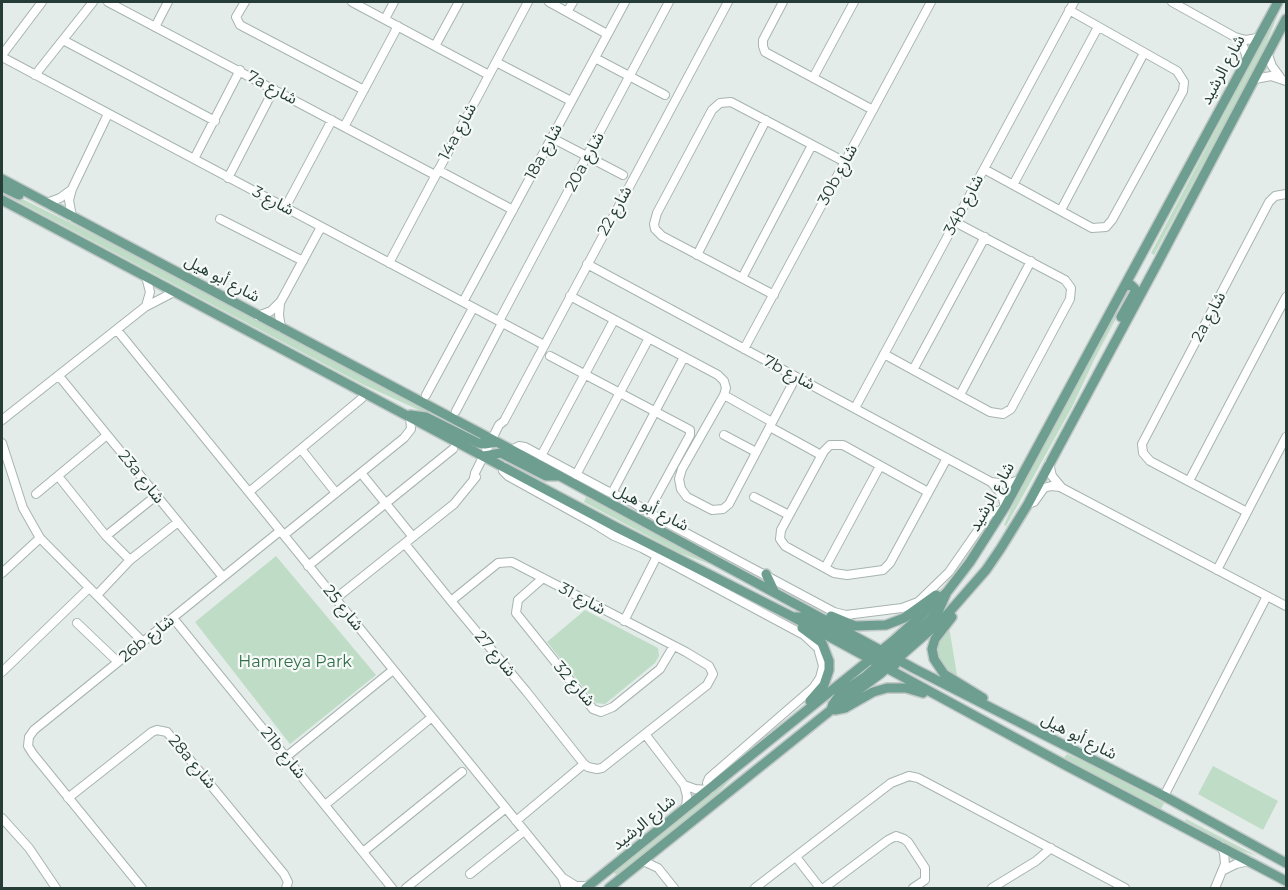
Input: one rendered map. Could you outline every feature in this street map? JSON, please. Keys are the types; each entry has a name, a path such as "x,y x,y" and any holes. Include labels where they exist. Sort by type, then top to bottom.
{"main road":[{"name":"شارع الرشيد","path":"884,659 939,610 947,592 976,554 1005,508 1278,2"},
{"name":"شارع الرشيد","path":"588,887 801,716 930,630 986,570 1028,504 1287,19"},
{"name":"شارع أبو هيل","path":"2,179 281,328 491,451 503,466 703,575 793,617"},
{"path":"2,187 30,200 44,202"},
{"name":"شارع أبو هيل","path":"2,200 409,416 426,417 491,451 512,450 813,612 958,707 1287,881"},
{"path":"1157,264 1148,265 1145,260 1170,212 1170,200"},
{"path":"1103,363 1105,346 1135,292 1134,286 1125,286"},
{"path":"491,451 505,455 546,476 560,476"},
{"path":"765,574 774,591"},
{"path":"813,612 825,614 855,626 886,625 904,618 935,596 947,592"},
{"path":"957,603 953,616 935,639 932,654 935,663 944,674 992,704 1002,715"},
{"path":"793,617 801,616 815,620 884,659 1021,730 1043,736"},
{"path":"793,617 800,626 822,644 829,661 829,670 824,685 804,707 801,716"},
{"path":"884,659 840,694 832,704 831,710 845,708 873,692 897,688 915,690 950,707 958,707"},
{"name":"شارع أبو هيل","path":"884,659 1161,795 1287,863"},
{"name":"شارع الرشيد","path":"609,888 831,710"}],"street":[{"path":"2,56 42,2"},
{"path":"35,75 93,2"},
{"name":"7a شارع","path":"108,2 345,127 513,210"},
{"path":"155,27 168,2"},
{"path":"245,2 236,17 240,25 364,90"},
{"path":"352,2 489,75"},
{"path":"385,19 394,2"},
{"path":"435,46 459,2"},
{"name":"14a شارع","path":"388,263 528,2"},
{"path":"549,2 607,34"},
{"path":"567,12 573,2"},
{"name":"18a شارع","path":"464,302 625,2"},
{"name":"20a شارع","path":"456,411 669,2"},
{"name":"شارع 22","path":"335,599 458,500 474,478 504,428 504,421 728,2"},
{"path":"783,2 763,40 767,54 873,110"},
{"path":"813,78 855,2"},
{"name":"30b شارع","path":"744,349 932,2"},
{"name":"34b شارع","path":"855,408 1074,2"},
{"path":"1172,2 1235,37 1246,40 1257,38"},
{"path":"984,169 1092,228 1106,227 1183,91 1184,82 1177,71 1069,10"},
{"path":"345,127 398,26"},
{"path":"1013,185 1098,27"},
{"path":"1235,37 1243,46 1246,58"},
{"path":"63,40 215,121"},
{"path":"1061,210 1144,53"},
{"path":"1268,55 1272,66 1284,80"},
{"name":"شارع 3","path":"2,56 544,345"},
{"path":"595,58 665,94"},
{"path":"496,62 571,101"},
{"path":"194,159 240,70"},
{"path":"1255,79 1265,76 1284,80"},
{"path":"228,178 274,89"},
{"path":"774,295 662,236 655,229 657,213 712,110 720,103 731,102 845,162"},
{"path":"72,217 69,206 72,189 108,114"},
{"path":"285,208 332,120"},
{"path":"697,255 766,120"},
{"path":"552,138 622,175"},
{"path":"742,278 812,145"},
{"path":"44,202 60,198 72,189"},
{"name":"2a شارع","path":"1189,481 1150,461 1142,448 1143,440 1269,202 1275,196 1285,194"},
{"path":"220,219 303,261"},
{"path":"884,354 994,414 1003,414 1011,409 1070,298 1071,288 1065,280 955,222"},
{"path":"258,316 271,311 281,301 321,226"},
{"path":"913,370 985,237"},
{"path":"960,395 1031,261"},
{"name":"7b شارع","path":"587,264 991,482"},
{"path":"145,307 150,292 146,277"},
{"path":"2,420 145,307 174,292"},
{"path":"570,296 722,378 725,392 680,474 679,484 687,497 709,509 720,510 729,504 796,377"},
{"path":"1247,512 1189,481 1287,297"},
{"path":"281,301 279,315 281,328"},
{"path":"426,395 473,308"},
{"path":"541,456 614,320"},
{"name":"شارع 25","path":"117,330 562,877 566,888"},
{"path":"576,475 649,338"},
{"path":"550,356 689,429 691,433 648,512"},
{"path":"612,493 684,357"},
{"name":"23a شارع","path":"59,376 223,577"},
{"path":"725,392 821,455"},
{"path":"249,492 361,399"},
{"name":"26b شارع","path":"68,798 33,754 28,742 34,730 223,577 336,493 408,434 411,423 409,416"},
{"path":"36,494 107,435"},
{"path":"724,435 756,452"},
{"path":"1216,570 1287,437"},
{"path":"2,443 5,468 40,538 143,642"},
{"path":"928,492 843,445 834,443 826,447 821,455 789,515 780,535 782,543 838,574 876,572 886,568 928,492 946,458"},
{"path":"512,450 522,446 840,614 854,615 908,606 922,598 941,580 964,552 990,513 1005,508 1002,495 991,482"},
{"path":"301,449 336,493"},
{"path":"308,566 453,449"},
{"path":"1049,463 1052,476 1062,488"},
{"path":"503,466 503,471 508,476 614,536 703,575 809,639 818,648 823,666 820,678 813,688 710,778 707,783 709,790 695,789 684,784"},
{"path":"825,568 880,466"},
{"path":"362,472 413,537"},
{"path":"58,476 106,536 130,560"},
{"path":"991,482 1007,484 1019,480"},
{"path":"1028,504 1034,502 1044,488 1051,486 1062,488 1287,606"},
{"path":"106,536 157,495"},
{"path":"754,497 789,515"},
{"path":"97,595 130,560 178,522"},
{"path":"2,573 40,538"},
{"name":"شارع 27","path":"405,543 584,764"},
{"path":"624,621 657,556"},
{"name":"شارع 31","path":"451,601 494,566 502,562 516,563 711,668 713,674 707,685 645,734"},
{"name":"شارع 32","path":"543,578 518,600 516,613 593,709 601,712 613,707 660,669 673,646"},
{"path":"2,672 89,588"},
{"path":"1161,795 1187,753 1188,747 1267,596"},
{"name":"21b شارع","path":"173,618 392,888"},
{"path":"77,623 118,663"},
{"path":"286,757 393,670"},
{"path":"325,805 432,717"},
{"name":"28a شارع","path":"68,798 152,732 162,730 167,732 284,874 288,882 286,888"},
{"path":"516,821 584,764 592,769 602,768 645,734 684,784 687,796 686,808"},
{"path":"363,852 462,772"},
{"path":"755,888 891,783 903,777 918,778 1125,888"},
{"path":"68,798 142,888"},
{"path":"406,888 506,808"},
{"path":"2,818 29,848 56,888"},
{"path":"470,874 524,831"},
{"path":"796,857 822,888 888,840 896,836 900,837 908,842 926,868 923,886 913,888"},
{"path":"993,888 1023,868 1048,846"},
{"path":"1215,888 1224,870 1226,858 1221,846"},
{"path":"657,850 658,867"},
{"path":"643,861 658,867 674,888"},
{"path":"1224,870 1249,861"},
{"path":"562,877 576,886 588,887"}],"green space":[{"path":"1283,2 1262,54 1154,255 1151,253"},
{"path":"2,189 99,237 470,433 469,436 362,384 2,193"},
{"path":"1125,294 1128,296 1072,407 1006,526 1004,525 1022,484"},
{"path":"586,497 731,572 680,553 584,502"},
{"name":"Hamreya Park","path":"276,556 376,675 290,744 195,622"},
{"path":"585,610 658,648 659,656 655,663 605,704 596,703 547,642"},
{"path":"949,627 956,677 939,662 937,650 940,639"},
{"path":"1067,754 1164,803 1161,809 1064,758"},
{"path":"1213,766 1278,801 1263,830 1198,794"},
{"path":"739,771 713,798 617,876 614,872"},
{"path":"1186,819 1257,856 1236,849 1185,821"}]}
